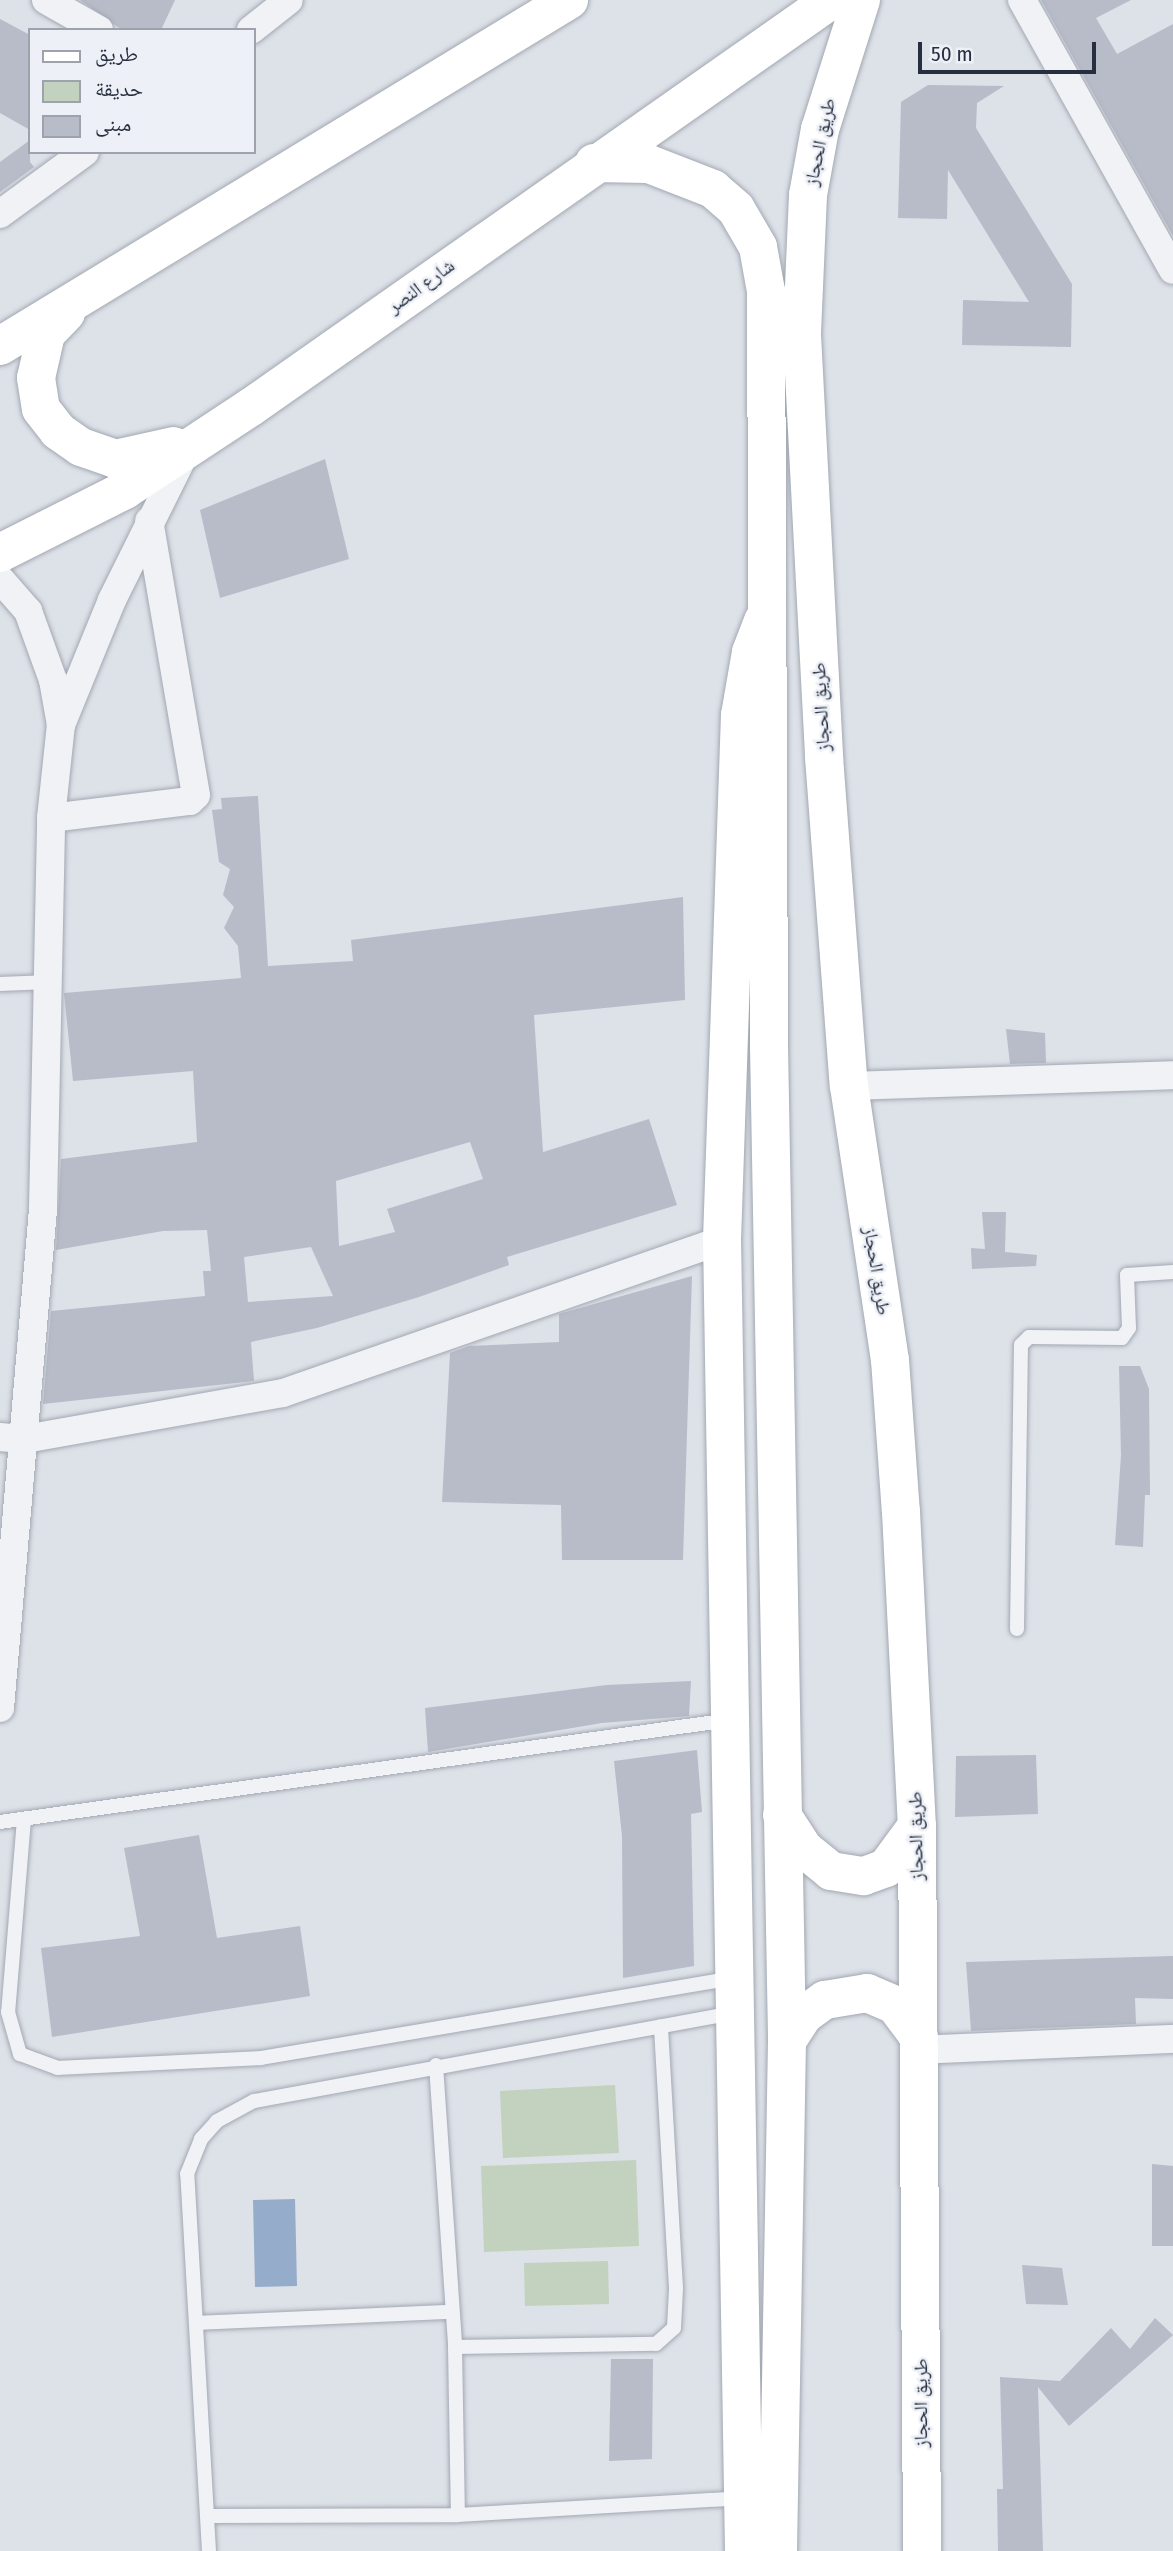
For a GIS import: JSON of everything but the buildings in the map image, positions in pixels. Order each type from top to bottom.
[{"type":"main road","points":[[0,346],[569,0]]},
{"type":"main road","name":"شارع النصر","points":[[0,553],[125,489],[198,441],[831,0]]},
{"type":"main road","name":"طريق الحجاز","points":[[861,0],[820,129],[808,195],[802,335],[824,757],[849,1086],[890,1360],[917,1826],[922,2551]]},
{"type":"main road","points":[[594,163],[649,164],[713,189],[736,209],[758,247],[768,337],[769,1045],[787,2041],[760,2497],[744,2551]]},
{"type":"main road","points":[[82,296],[46,334],[38,355],[36,378],[41,409],[58,431],[81,447],[116,459],[198,441]]},
{"type":"main road","points":[[769,605],[751,652],[740,715],[722,1240],[735,1995],[760,2497],[778,2551]]},
{"type":"main road","points":[[782,1815],[804,1849],[831,1871],[864,1876],[886,1868],[917,1826]]},
{"type":"main road","points":[[787,2041],[804,2015],[825,2000],[867,1993],[895,2006],[919,2044]]},
{"type":"street","points":[[46,0],[95,28]]},
{"type":"street","points":[[254,28],[289,0]]},
{"type":"street","points":[[1022,0],[1173,270]]},
{"type":"street","points":[[0,214],[82,154]]},
{"type":"street","points":[[61,724],[149,521],[198,441]]},
{"type":"street","points":[[51,818],[190,801],[196,795],[149,521]]},
{"type":"street","points":[[0,579],[28,611],[53,681],[61,724],[51,818],[50,982],[43,1209],[12,1438],[0,1707]]},
{"type":"street","points":[[849,1086],[1173,1075]]},
{"type":"street","points":[[12,1438],[284,1393],[722,1240]]},
{"type":"street","points":[[919,2044],[1173,2039]]},
{"type":"lane","points":[[0,984],[50,982]]},
{"type":"lane","points":[[1017,1629],[1021,1345],[1029,1338],[1122,1338],[1129,1328],[1127,1275],[1173,1272]]},
{"type":"lane","points":[[0,1822],[730,1720]]},
{"type":"lane","points":[[24,1819],[8,2012],[20,2054],[58,2068],[261,2058],[735,1995]]},
{"type":"lane","points":[[209,2551],[187,2174],[201,2139],[217,2121],[254,2101],[436,2065],[661,2026],[735,1995]]},
{"type":"lane","points":[[455,2347],[656,2344],[674,2328],[677,2288],[661,2026]]},
{"type":"lane","points":[[436,2065],[450,2312],[455,2347],[458,2515]]},
{"type":"lane","points":[[196,2323],[450,2312]]},
{"type":"lane","points":[[209,2516],[458,2515],[760,2497]]},
{"type":"green space","points":[[615,2085],[619,2153],[503,2158],[500,2091]]},
{"type":"green space","points":[[636,2160],[639,2246],[484,2252],[481,2166]]},
{"type":"green space","points":[[608,2261],[609,2304],[525,2306],[524,2263]]},
{"type":"water","points":[[295,2199],[297,2286],[255,2287],[253,2200]]}]
